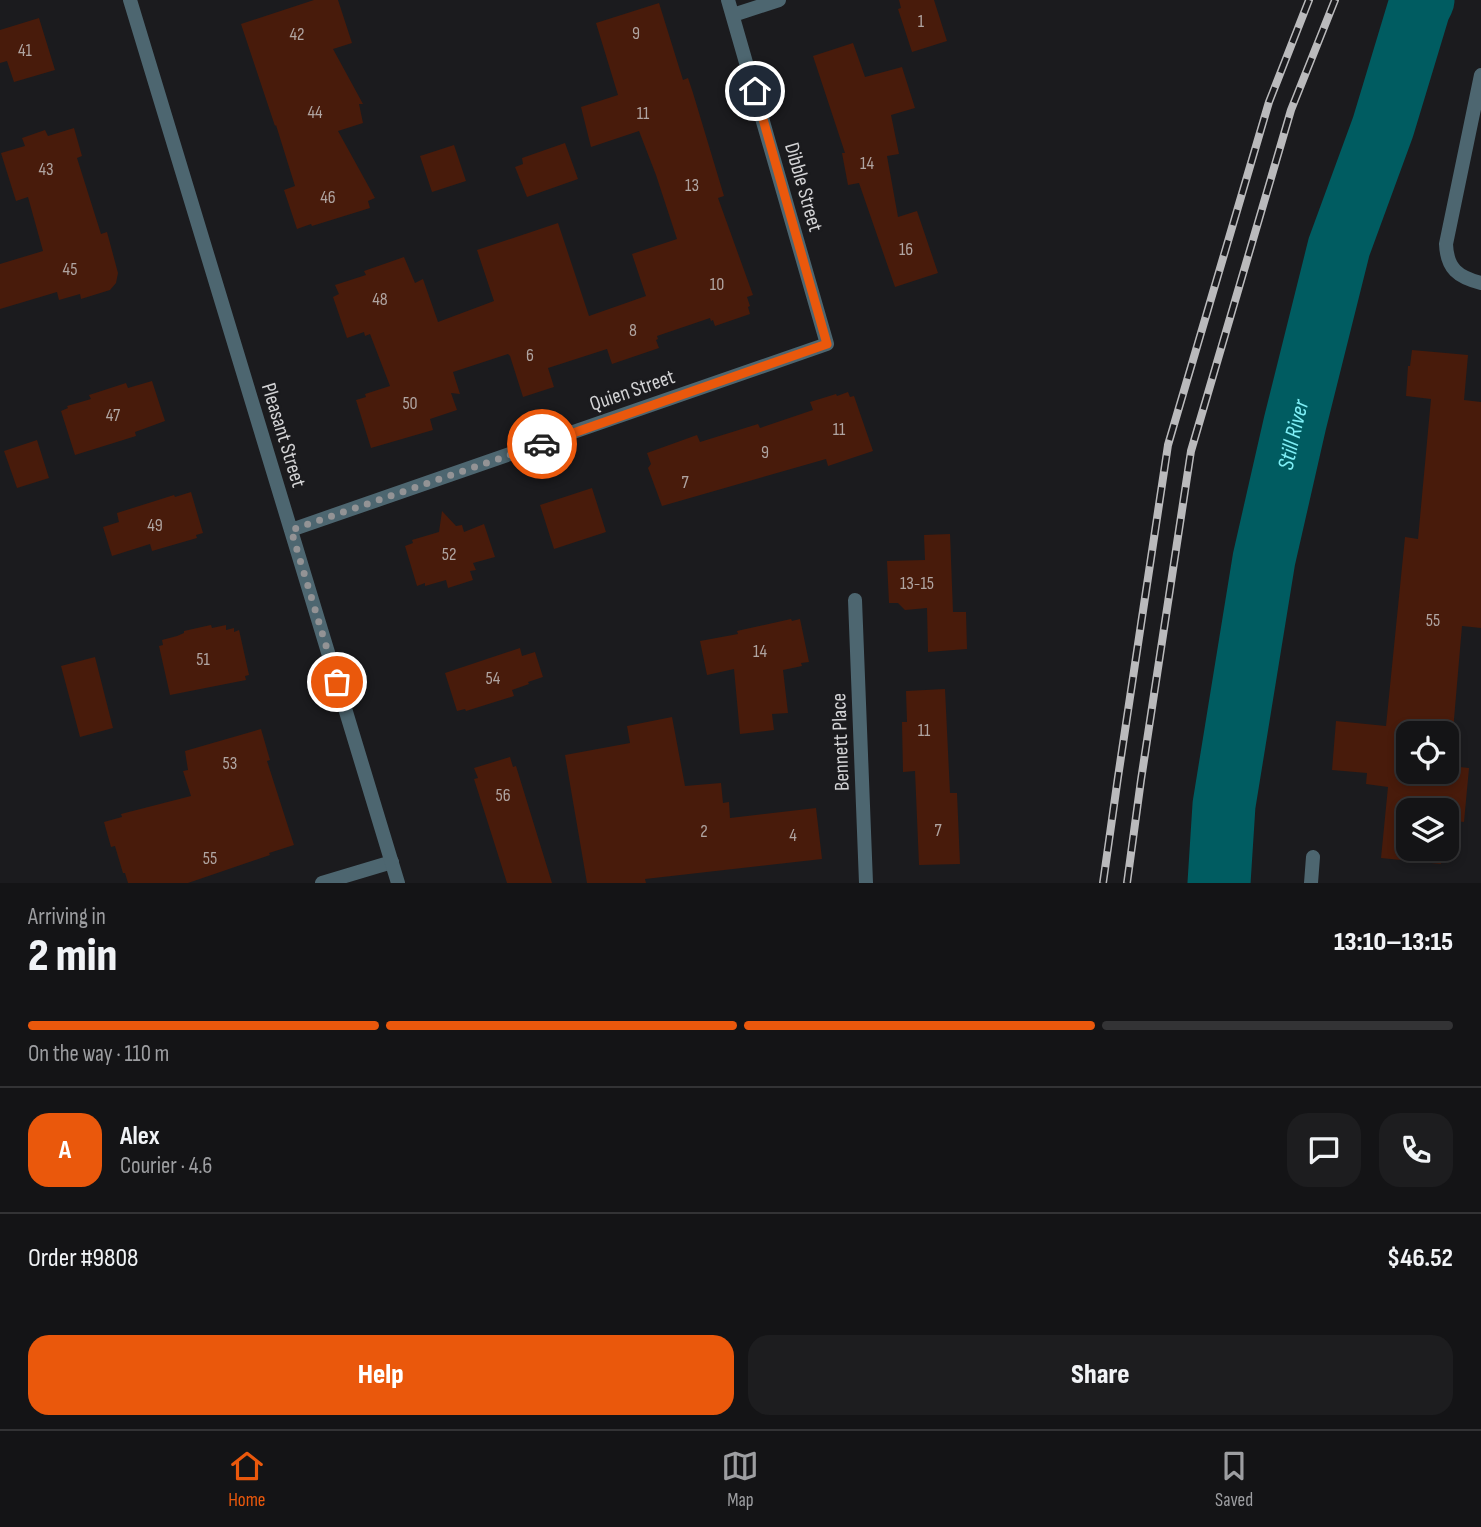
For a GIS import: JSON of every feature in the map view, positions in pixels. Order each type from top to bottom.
[{"type":"street","name":"Pleasant Street","points":[[130,0],[398,883]]},
{"type":"street","name":"Dibble Street","points":[[728,0],[827,344]]},
{"type":"street","points":[[733,15],[779,0]]},
{"type":"street","points":[[1481,75],[1446,244],[1446,259],[1455,271],[1481,284]]},
{"type":"street","name":"Quien Street","points":[[291,530],[827,344]]},
{"type":"street","name":"Bennett Place","points":[[855,600],[866,883]]},
{"type":"street","points":[[1311,883],[1313,857]]},
{"type":"street","points":[[322,883],[392,862]]},
{"type":"building","points":[[314,0],[338,0],[352,43],[333,49],[363,104],[359,104],[363,123],[338,131],[375,198],[368,201],[370,208],[297,229],[284,190],[295,186],[241,24]]},
{"type":"building","points":[[899,0],[934,0],[947,41],[912,52],[898,9],[901,8]]},
{"type":"building","points":[[659,3],[683,80],[688,78],[693,93],[724,196],[718,198],[753,295],[747,297],[750,314],[715,326],[710,318],[657,336],[659,348],[612,364],[607,349],[548,368],[554,387],[523,397],[508,354],[453,372],[460,394],[451,393],[457,410],[430,419],[433,430],[371,448],[356,400],[366,397],[365,394],[390,386],[370,334],[365,336],[364,332],[347,338],[333,297],[339,294],[335,285],[366,275],[364,271],[404,257],[415,283],[423,279],[438,322],[494,301],[477,250],[558,223],[589,316],[646,296],[632,254],[677,239],[656,175],[639,131],[591,147],[581,107],[618,95],[596,23]]},
{"type":"building","points":[[39,18],[55,70],[14,82],[7,61],[0,63],[0,30]]},
{"type":"building","points":[[853,43],[865,77],[902,67],[915,108],[891,115],[899,154],[887,156],[898,217],[917,211],[938,273],[895,287],[859,183],[848,185],[842,153],[845,153],[813,56]]},
{"type":"building","points":[[74,128],[82,156],[77,158],[101,234],[107,232],[118,273],[116,283],[110,290],[81,299],[80,294],[59,300],[57,292],[0,309],[0,264],[43,251],[28,197],[16,201],[1,153],[25,146],[22,138],[45,130],[48,136]]},
{"type":"building","points":[[565,143],[578,179],[527,197],[515,167],[523,164],[522,158]]},
{"type":"building","points":[[454,145],[466,181],[432,192],[420,156]]},
{"type":"building","points":[[1412,350],[1468,355],[1464,400],[1481,402],[1481,628],[1462,626],[1454,721],[1396,721],[1396,784],[1459,784],[1459,767],[1469,768],[1464,822],[1459,821],[1459,798],[1396,798],[1396,860],[1381,858],[1388,787],[1366,784],[1367,773],[1332,770],[1336,721],[1386,726],[1405,537],[1418,539],[1431,399],[1406,396]]},
{"type":"building","points":[[152,381],[165,421],[135,432],[136,436],[75,455],[61,411],[68,408],[67,406],[91,399],[89,395],[126,383],[128,388]]},
{"type":"building","points":[[848,392],[850,397],[854,396],[873,451],[828,466],[826,459],[662,506],[648,468],[651,464],[647,453],[697,435],[700,442],[758,424],[760,428],[813,410],[810,402]]},
{"type":"building","points":[[37,440],[49,478],[17,488],[4,451]]},
{"type":"building","points":[[592,488],[606,532],[554,549],[540,505]]},
{"type":"building","points":[[191,492],[203,533],[196,535],[197,538],[152,551],[150,544],[112,556],[103,527],[119,522],[117,513]]},
{"type":"building","points":[[442,511],[456,526],[462,525],[464,532],[484,524],[495,557],[473,563],[476,570],[470,571],[473,580],[448,588],[446,580],[417,586],[405,546],[413,543],[412,540],[439,532]]},
{"type":"building","points":[[950,534],[953,612],[966,612],[967,649],[928,652],[927,608],[905,610],[898,603],[889,603],[887,561],[925,560],[924,535]]},
{"type":"building","points":[[800,619],[809,662],[783,670],[788,713],[772,714],[774,730],[740,734],[734,669],[707,675],[700,641],[738,634],[737,631]]},
{"type":"building","points":[[211,625],[212,628],[226,625],[226,630],[234,628],[234,632],[239,630],[249,675],[245,676],[246,680],[170,695],[159,646],[163,645],[162,640],[184,631]]},
{"type":"building","points":[[520,648],[522,656],[535,652],[543,677],[512,690],[514,696],[466,711],[457,711],[445,673]]},
{"type":"building","points":[[95,657],[113,728],[80,737],[61,666]]},
{"type":"building","points":[[945,689],[950,793],[957,793],[960,864],[919,865],[915,771],[903,772],[902,722],[907,722],[906,691]]},
{"type":"building","points":[[672,717],[685,786],[721,783],[723,803],[729,802],[730,818],[816,808],[822,859],[645,879],[646,883],[587,883],[565,755],[630,743],[627,726]]},
{"type":"building","points":[[261,729],[270,760],[267,761],[294,845],[188,883],[128,883],[115,846],[111,847],[104,822],[122,817],[121,814],[191,796],[183,771],[188,770],[185,751]]},
{"type":"building","points":[[510,757],[513,767],[516,766],[552,883],[507,883],[474,779],[478,778],[474,768]]},
{"type":"building","points":[[1411,861],[1441,861],[1441,864]]},
{"type":"waterway","name":"Still River","points":[[1219,883],[1224,805],[1264,559],[1295,423],[1339,247],[1383,127],[1423,0]]},
{"type":"railway","points":[[1103,883],[1168,445],[1269,102],[1309,0]]},
{"type":"railway","points":[[1127,883],[1191,451],[1291,110],[1335,0]]},
{"type":"way so far","points":[[337,682],[291,530],[542,444]]},
{"type":"route","points":[[542,444],[827,344],[755,91]]}]
